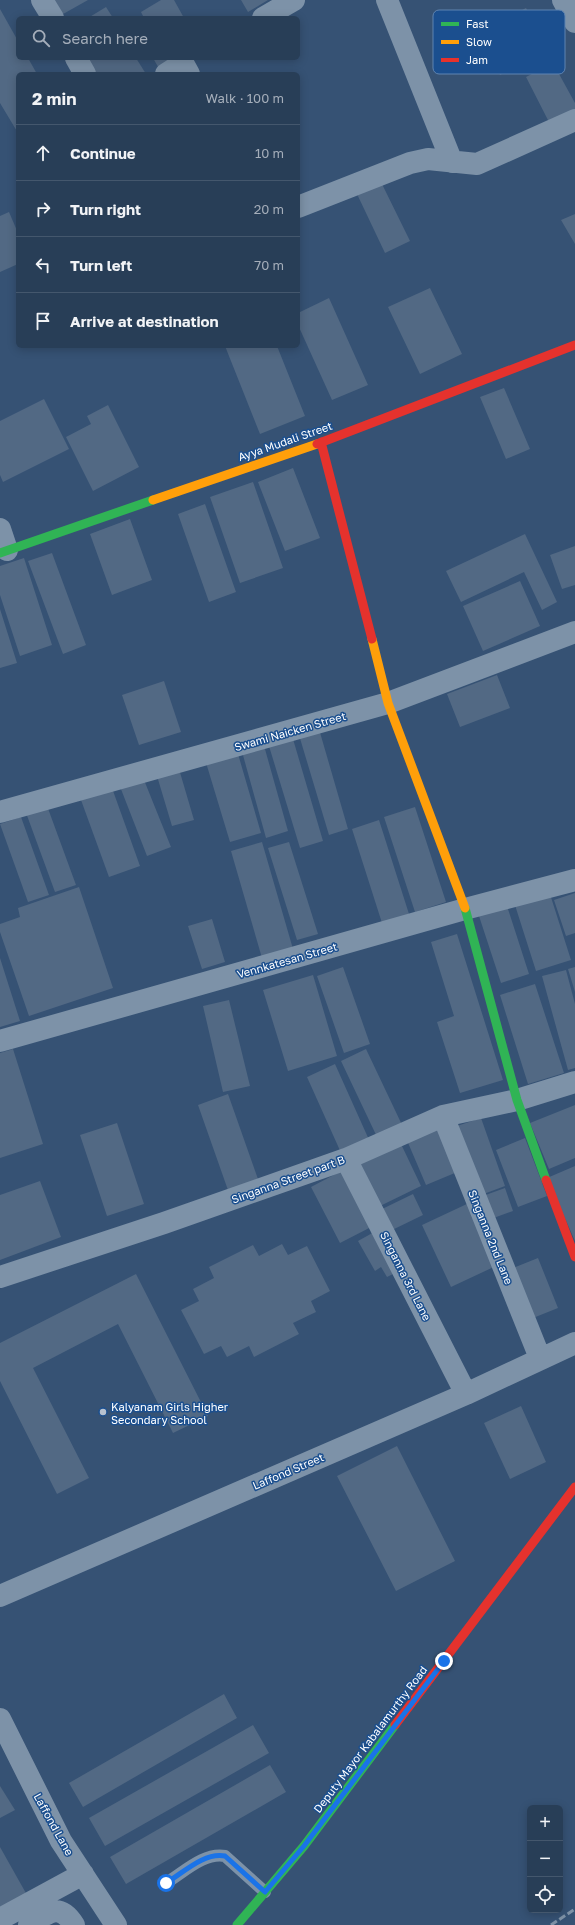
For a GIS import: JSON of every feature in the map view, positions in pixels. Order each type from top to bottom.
[{"type":"street","points":[[42,0],[52,16]]},
{"type":"street","points":[[266,16],[294,0]]},
{"type":"street","points":[[387,0],[452,162]]},
{"type":"street","points":[[564,0],[575,22]]},
{"type":"street","points":[[77,60],[84,72]]},
{"type":"street","points":[[300,207],[410,163],[428,159],[477,164],[575,120]]},
{"type":"street","name":"Ayya Mudali Street","points":[[4,552],[321,442],[575,344]]},
{"type":"street","points":[[321,442],[388,704],[465,910],[517,1100],[575,1257]]},
{"type":"street","points":[[0,529],[4,552]]},
{"type":"street","name":"Swami Naicken Street","points":[[0,812],[388,704],[575,632]]},
{"type":"street","name":"Vennkatesan Street","points":[[0,1041],[575,880]]},
{"type":"street","name":"Singanna Street part B","points":[[0,1276],[164,1223],[346,1159],[443,1116],[517,1100],[575,1082]]},
{"type":"street","name":"Singanna 2nd Lane","points":[[443,1116],[540,1358]]},
{"type":"street","name":"Singanna 3rd Lane","points":[[346,1159],[466,1394]]},
{"type":"street","name":"Laffond Street","points":[[0,1596],[466,1394],[540,1358],[575,1343]]},
{"type":"street","name":"Deputy Mayor Kabalamurthy Road","points":[[237,1925],[313,1834],[575,1487]]},
{"type":"street","name":"Laffond Lane","points":[[0,1719],[61,1841],[116,1925]]},
{"type":"street","points":[[0,1919],[82,1874]]},
{"type":"street","points":[[29,1925],[51,1911],[60,1910],[69,1917],[74,1925]]},
{"type":"lane","points":[[166,1883],[198,1863],[217,1855],[225,1856],[265,1892]]},
{"type":"building","points":[[43,0],[88,0],[60,16],[55,16]]},
{"type":"building","points":[[161,0],[174,0],[183,16],[143,16],[141,12]]},
{"type":"building","points":[[241,0],[268,0],[248,12]]},
{"type":"building","points":[[106,7],[112,16],[91,16]]},
{"type":"building","points":[[0,9],[16,37],[16,60],[29,60],[36,72],[16,72],[16,130],[0,103]]},
{"type":"building","points":[[82,60],[137,60],[145,72],[90,72]]},
{"type":"building","points":[[154,60],[181,60],[161,72]]},
{"type":"building","points":[[532,74],[559,74],[575,103],[575,111],[550,124],[526,77]]},
{"type":"building","points":[[381,182],[410,241],[385,253],[357,194]]},
{"type":"building","points":[[9,212],[16,228],[16,265],[0,272],[0,216]]},
{"type":"building","points":[[575,214],[575,244],[561,220]]},
{"type":"building","points":[[430,288],[462,354],[420,374],[388,307]]},
{"type":"building","points":[[329,298],[368,385],[332,400],[300,329],[300,312]]},
{"type":"building","points":[[226,348],[278,348],[305,416],[260,434]]},
{"type":"building","points":[[504,388],[530,449],[506,459],[480,397]]},
{"type":"building","points":[[44,399],[69,449],[3,482],[0,475],[0,421]]},
{"type":"building","points":[[108,405],[139,467],[93,491],[66,437],[91,424],[87,416]]},
{"type":"building","points":[[293,468],[320,538],[285,551],[258,482]]},
{"type":"building","points":[[253,482],[283,568],[240,583],[210,497]]},
{"type":"building","points":[[205,504],[236,592],[209,602],[178,514]]},
{"type":"building","points":[[130,519],[152,580],[112,595],[90,534]]},
{"type":"building","points":[[525,534],[557,602],[542,610],[524,572],[461,602],[446,571]]},
{"type":"building","points":[[575,546],[575,585],[562,589],[550,555]]},
{"type":"building","points":[[52,553],[86,645],[63,654],[28,561]]},
{"type":"building","points":[[24,558],[52,645],[20,656],[0,595],[0,566]]},
{"type":"building","points":[[520,581],[540,626],[483,651],[463,606]]},
{"type":"building","points":[[0,609],[17,663],[0,668]]},
{"type":"building","points":[[497,675],[510,708],[460,727],[447,694]]},
{"type":"building","points":[[164,681],[181,732],[139,745],[122,695]]},
{"type":"building","points":[[319,729],[348,829],[329,835],[299,735]]},
{"type":"building","points":[[293,739],[323,841],[300,848],[269,746]]},
{"type":"building","points":[[263,742],[288,831],[266,838],[241,748]]},
{"type":"building","points":[[236,747],[261,833],[230,842],[204,756]]},
{"type":"building","points":[[179,769],[194,820],[172,826],[157,776]]},
{"type":"building","points":[[142,775],[171,847],[147,856],[119,784]]},
{"type":"building","points":[[112,788],[140,866],[109,877],[81,800]]},
{"type":"building","points":[[46,803],[76,885],[55,892],[25,810]]},
{"type":"building","points":[[415,807],[446,902],[415,912],[384,817]]},
{"type":"building","points":[[21,817],[49,895],[28,902],[0,824]]},
{"type":"building","points":[[379,820],[409,914],[382,923],[352,829]]},
{"type":"building","points":[[262,842],[293,949],[262,958],[231,851]]},
{"type":"building","points":[[289,842],[318,934],[297,940],[268,848]]},
{"type":"building","points":[[79,887],[113,988],[29,1016],[0,932],[0,924],[20,917],[18,908]]},
{"type":"building","points":[[549,891],[571,960],[536,971],[514,902]]},
{"type":"building","points":[[575,893],[575,933],[566,936],[554,900]]},
{"type":"building","points":[[507,906],[529,974],[501,983],[479,916]]},
{"type":"building","points":[[212,919],[225,962],[202,969],[188,926]]},
{"type":"building","points":[[457,934],[503,1080],[460,1093],[437,1022],[454,1016],[431,942]]},
{"type":"building","points":[[0,958],[20,1021],[0,1027]]},
{"type":"building","points":[[343,967],[370,1044],[344,1053],[317,976]]},
{"type":"building","points":[[575,967],[575,992],[568,969]]},
{"type":"building","points":[[566,970],[575,1004],[575,1068],[568,1070],[542,976]]},
{"type":"building","points":[[313,975],[337,1056],[288,1071],[263,990]]},
{"type":"building","points":[[535,984],[564,1073],[528,1084],[500,995]]},
{"type":"building","points":[[229,1000],[250,1086],[223,1092],[203,1006]]},
{"type":"building","points":[[13,1049],[43,1144],[0,1158],[0,1053]]},
{"type":"building","points":[[366,1049],[403,1127],[378,1139],[341,1061]]},
{"type":"building","points":[[335,1064],[370,1142],[342,1155],[307,1077]]},
{"type":"building","points":[[228,1094],[259,1182],[229,1193],[198,1105]]},
{"type":"building","points":[[575,1105],[575,1158],[549,1169],[530,1123]]},
{"type":"building","points":[[481,1118],[505,1186],[481,1195],[457,1126]]},
{"type":"building","points":[[117,1123],[144,1204],[107,1216],[80,1135]]},
{"type":"building","points":[[441,1123],[462,1170],[426,1185],[406,1138]]},
{"type":"building","points":[[525,1138],[547,1196],[518,1207],[496,1150]]},
{"type":"building","points":[[401,1144],[421,1186],[380,1206],[360,1164]]},
{"type":"building","points":[[575,1166],[575,1241],[547,1178]]},
{"type":"building","points":[[347,1168],[375,1225],[340,1243],[311,1187]]},
{"type":"building","points":[[40,1181],[61,1237],[0,1260],[0,1195]]},
{"type":"building","points":[[505,1188],[513,1211],[488,1220],[480,1197]]},
{"type":"building","points":[[413,1194],[423,1215],[388,1232],[378,1211]]},
{"type":"building","points":[[469,1203],[498,1265],[451,1287],[422,1225]]},
{"type":"building","points":[[376,1231],[399,1271],[387,1277],[381,1267],[375,1271],[358,1241]]},
{"type":"building","points":[[282,1244],[288,1255],[307,1246],[330,1291],[311,1301],[316,1312],[293,1323],[299,1334],[254,1357],[249,1346],[227,1357],[221,1346],[204,1354],[181,1310],[199,1301],[193,1289],[214,1278],[209,1267],[253,1245],[259,1256]]},
{"type":"building","points":[[538,1258],[558,1308],[533,1318],[513,1268]]},
{"type":"building","points":[[136,1274],[208,1416],[173,1433],[118,1324],[33,1368],[89,1478],[57,1494],[0,1381],[0,1343]]},
{"type":"building","points":[[521,1406],[546,1462],[510,1479],[484,1423]]},
{"type":"building","points":[[397,1446],[455,1561],[396,1591],[337,1476]]},
{"type":"building","points":[[224,1694],[237,1718],[83,1807],[69,1783]]},
{"type":"building","points":[[253,1725],[269,1753],[105,1846],[89,1818]]},
{"type":"building","points":[[270,1765],[286,1792],[126,1884],[110,1857]]},
{"type":"building","points":[[0,1786],[15,1810],[0,1818]]},
{"type":"building","points":[[0,1847],[27,1895],[0,1911]]},
{"type":"railway","points":[[551,1925],[575,1909]]},
{"type":"traffic: fast","points":[[0,553],[153,500]]},
{"type":"traffic: fast","points":[[465,908],[517,1100],[546,1180]]},
{"type":"traffic: fast","points":[[237,1925],[304,1846],[395,1725]]},
{"type":"traffic: slow","points":[[153,500],[317,444]]},
{"type":"traffic: slow","points":[[372,639],[388,703],[465,908]]},
{"type":"traffic: jam","points":[[317,444],[575,345]]},
{"type":"traffic: jam","points":[[321,442],[372,639]]},
{"type":"traffic: jam","points":[[546,1180],[575,1257]]},
{"type":"traffic: jam","points":[[395,1725],[575,1487]]},
{"type":"place","name":"Kalyanam Girls Higher Secondary School","points":[[103,1412]]},
{"type":"route","points":[[166,1883],[210,1856],[217,1855],[225,1856],[265,1892],[304,1846],[444,1661]]}]
